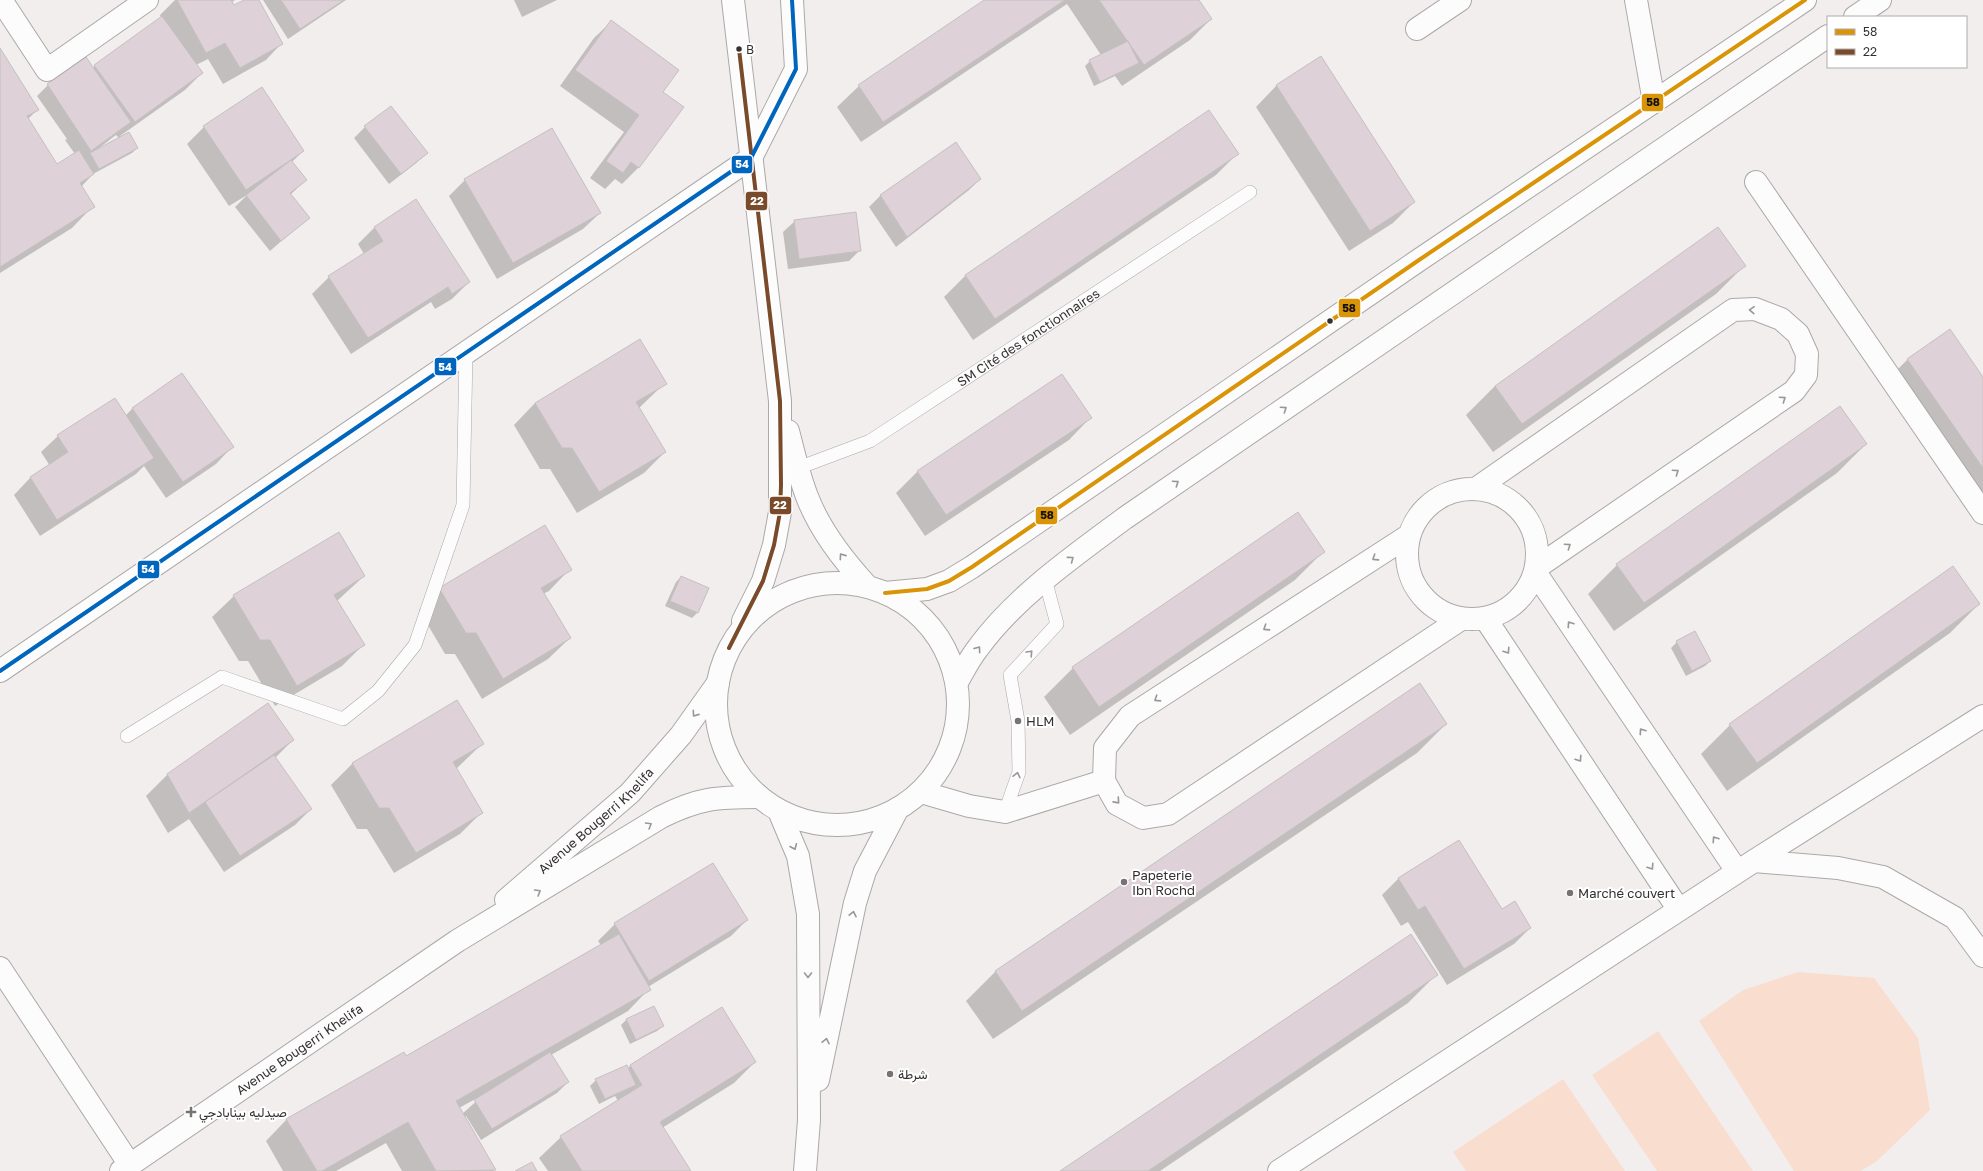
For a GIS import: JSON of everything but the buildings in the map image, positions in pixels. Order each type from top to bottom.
[{"type":"main road","points":[[0,0],[47,70],[147,0]]},
{"type":"main road","points":[[733,0],[780,401],[780,512],[774,545],[763,581],[729,648],[718,683],[716,714],[722,745],[737,774],[758,797],[778,811],[801,820],[825,825],[844,825],[874,820],[896,810],[922,792],[940,768],[953,741],[958,711],[957,682],[946,649],[926,621],[907,605],[876,590],[848,565],[828,535],[808,500],[780,401]]},
{"type":"main road","points":[[0,671],[752,158],[796,69],[792,0]]},
{"type":"main road","points":[[1417,29],[1460,0]]},
{"type":"main road","points":[[729,648],[748,621],[773,601],[803,588],[835,583],[876,590],[927,589],[949,581],[972,567],[1419,260],[1805,0]]},
{"type":"main road","points":[[1856,16],[1880,0]]},
{"type":"main road","points":[[1643,4],[1654,102]]},
{"type":"main road","points":[[957,682],[978,648],[1005,618],[1045,579],[1125,518],[1827,37]]},
{"type":"main road","points":[[1756,182],[1983,513]]},
{"type":"main road","points":[[1477,488],[1733,310],[1755,309],[1781,319],[1798,334],[1807,354],[1806,375],[1794,391],[1536,570]]},
{"type":"main road","points":[[1477,488],[1498,494],[1517,506],[1530,524],[1537,546],[1536,570],[1528,589],[1516,602],[1502,612],[1485,618],[1460,619],[1440,612],[1422,598],[1411,580],[1406,558],[1408,536],[1413,523],[1432,502],[1446,494],[1461,489],[1477,488]]},
{"type":"main road","points":[[1408,536],[1130,716],[1105,748],[1104,781],[1117,804],[1144,818],[1168,814],[1460,619]]},
{"type":"main road","points":[[1536,570],[1745,866]]},
{"type":"main road","points":[[1485,618],[1679,910]]},
{"type":"main road","name":"Avenue Bougerri Khelifa","points":[[457,941],[630,793],[681,735],[718,683]]},
{"type":"main road","points":[[1279,1171],[1745,866],[1983,716]]},
{"type":"main road","points":[[922,792],[969,806],[1005,812],[1104,781]]},
{"type":"main road","name":"Avenue Bougerri Khelifa","points":[[126,1168],[457,941],[662,817],[685,805],[726,797],[758,797]]},
{"type":"main road","points":[[809,1120],[856,903],[865,871],[896,810]]},
{"type":"main road","points":[[778,811],[798,856],[808,914],[809,1120],[805,1171]]},
{"type":"main road","points":[[1745,866],[1838,868],[1883,877],[1955,918],[1983,956]]},
{"type":"main road","points":[[0,968],[126,1168]]},
{"type":"lane","name":"SM Cité des fonctionnaires","points":[[798,468],[870,441],[1250,192]]},
{"type":"lane","points":[[127,736],[222,677],[343,719],[378,691],[415,645],[463,506],[466,353]]},
{"type":"lane","points":[[1005,812],[1019,772],[1018,721],[1010,675],[1057,624],[1045,579]]},
{"type":"shaded area","points":[[1798,972],[1874,978],[1918,1038],[1930,1110],[1877,1161],[1861,1171],[1794,1171],[1699,1021],[1743,990]]},
{"type":"shaded area","points":[[1658,1031],[1753,1171],[1657,1171],[1592,1075]]},
{"type":"shaded area","points":[[1563,1079],[1625,1171],[1466,1171],[1453,1152]]},
{"type":"transit line","name":"54","points":[[0,671],[751,158],[796,69],[792,0]]},
{"type":"transit line","name":"58","points":[[885,593],[927,589],[949,581],[972,567],[1419,260],[1805,0]]},
{"type":"transit line","name":"22","points":[[729,648],[763,581],[774,545],[780,512],[781,485],[780,401],[739,49]]},
{"type":"place","name":"B","points":[[739,49]]},
{"type":"place","name":"HLM","points":[[1018,721]]},
{"type":"place","name":"Papeterie Ibn Rochd","points":[[1124,882]]},
{"type":"place","name":"Marché couvert","points":[[1570,893]]},
{"type":"place","name":"شرطة","points":[[890,1074]]},
{"type":"place","name":"صيدليه بينابادجي","points":[[191,1112]]}]
